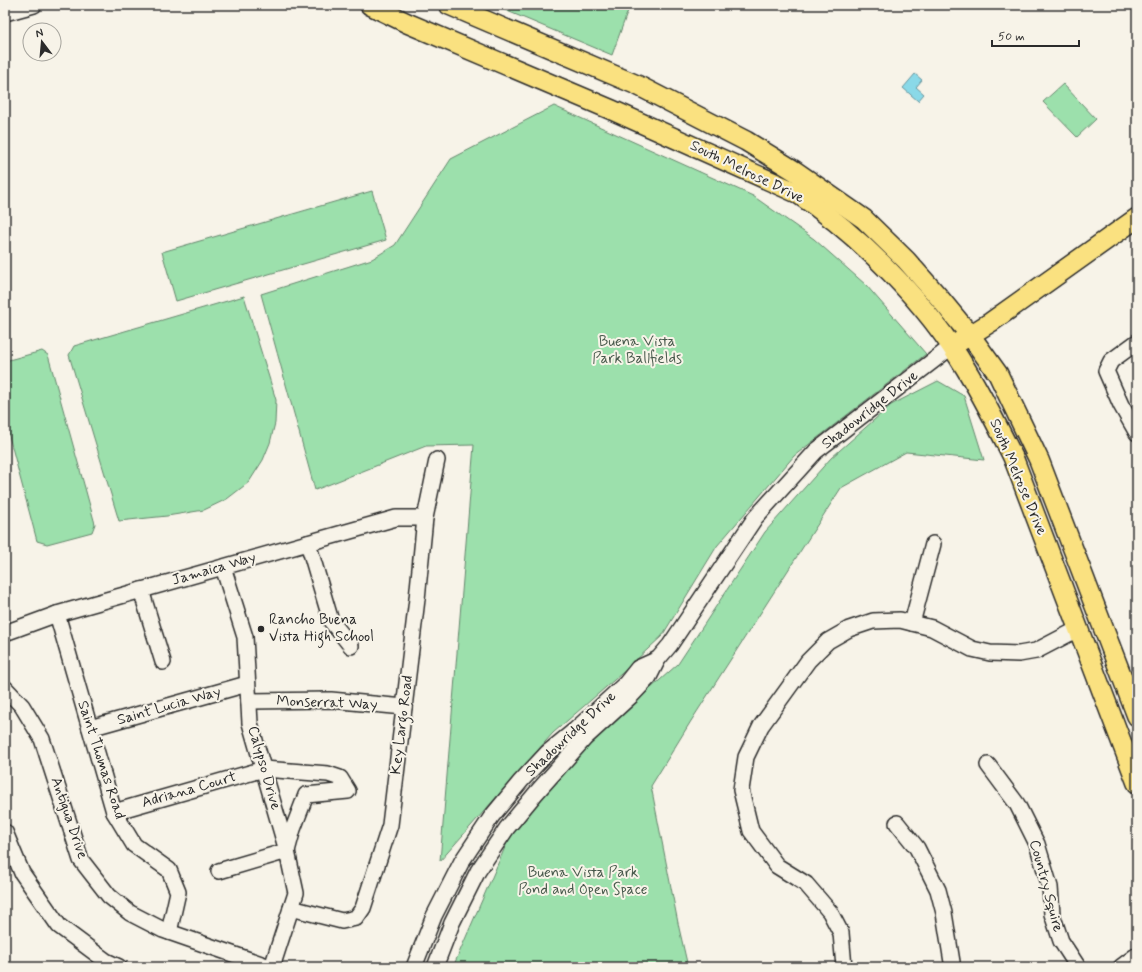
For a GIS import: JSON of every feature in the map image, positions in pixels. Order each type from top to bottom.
[{"type":"main road","name":"South Melrose Drive","points":[[370,5],[407,23],[612,110],[797,193],[824,212],[879,261],[919,304],[965,367],[988,406],[1013,457],[1137,783]]},
{"type":"main road","name":"South Melrose Drive","points":[[449,5],[637,85],[746,142],[794,171],[864,219],[906,260],[970,335],[998,374],[1039,460],[1137,716]]},
{"type":"main road","name":"Shadowridge Drive","points":[[951,347],[991,322],[1137,218]]},
{"type":"street","points":[[5,13],[34,5]]},
{"type":"street","points":[[1137,342],[1111,361],[1106,371],[1121,405],[1137,433]]},
{"type":"street","name":"Shadowridge Drive","points":[[435,967],[452,924],[478,871],[507,828],[585,738],[632,695],[649,677],[658,659],[670,645],[755,518],[816,451],[951,347]]},
{"type":"street","name":"Key Largo Road","points":[[291,908],[342,922],[356,918],[363,908],[390,825],[417,599],[425,518],[437,460]]},
{"type":"street","name":"Jamaica Way","points":[[5,634],[57,614],[396,518],[425,518]]},
{"type":"street","points":[[308,543],[331,622],[351,646]]},
{"type":"street","points":[[912,623],[933,544]]},
{"type":"street","name":"Calypso Drive","points":[[223,566],[245,636],[250,723],[287,851],[296,893],[271,967]]},
{"type":"street","points":[[141,590],[164,662]]},
{"type":"street","name":"Saint Thomas Road","points":[[57,614],[114,812],[134,844],[169,870],[178,892],[169,932]]},
{"type":"street","points":[[844,967],[841,933],[830,912],[806,884],[777,866],[751,832],[741,790],[746,757],[761,726],[808,661],[828,641],[849,629],[874,621],[900,620],[932,628],[972,649],[990,653],[1019,654],[1036,651],[1078,629]]},
{"type":"street","name":"Shadowridge Drive","points":[[414,967],[434,916],[462,861],[492,816],[547,753],[575,730],[626,683],[638,668],[658,659]]},
{"type":"street","name":"Saint Lucia Way","points":[[90,728],[247,684]]},
{"type":"street","name":"Antigua Drive","points":[[5,688],[22,706],[42,739],[81,860],[110,896],[130,913],[169,932],[271,967]]},
{"type":"street","name":"Monserrat Way","points":[[249,701],[330,700],[404,707]]},
{"type":"street","name":"Country Squire","points":[[988,765],[1017,804],[1037,844],[1050,886],[1052,914],[1061,941],[1078,967]]},
{"type":"street","points":[[219,871],[287,851],[306,795],[348,791],[340,778],[328,774],[264,768]]},
{"type":"street","name":"Adriana Court","points":[[114,812],[264,768]]},
{"type":"street","points":[[897,823],[917,848],[938,890],[944,913],[952,967]]},
{"type":"street","points":[[6,839],[22,874],[59,926],[106,961],[119,967]]},
{"type":"street","points":[[1121,967],[1137,955]]},
{"type":"green space","points":[[493,5],[630,5],[612,55]]},
{"type":"green space","points":[[1063,84],[1096,119],[1077,137],[1043,102]]},
{"type":"green space","name":"Buena Vista Park Ballfields","points":[[554,106],[753,196],[814,239],[866,285],[926,354],[794,456],[717,546],[662,636],[553,733],[440,861],[474,445],[426,446],[315,490],[261,294],[372,259],[395,245],[451,159]]},
{"type":"green space","points":[[372,191],[386,240],[176,301],[162,252]]},
{"type":"green space","points":[[244,296],[276,400],[275,423],[270,443],[263,460],[249,482],[227,499],[204,510],[167,516],[119,521],[69,355],[74,346]]},
{"type":"green space","points":[[42,351],[48,355],[95,524],[92,532],[47,544],[37,541],[5,421],[5,361]]},
{"type":"green space","name":"Buena Vista Park Pond and Open Space","points":[[938,381],[964,396],[984,460],[906,452],[841,488],[691,721],[651,786],[688,967],[453,967],[526,799],[678,664],[765,532],[831,458],[891,405]]},
{"type":"water","points":[[915,74],[922,80],[916,87],[924,94],[918,101],[903,88]]},
{"type":"place","name":"Rancho Buena Vista High School","points":[[261,629]]}]
